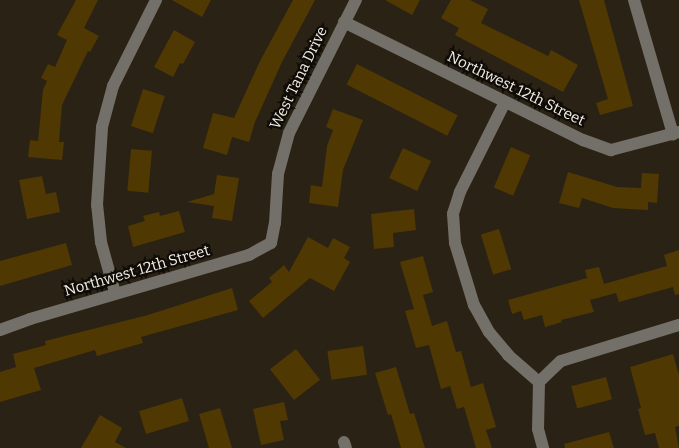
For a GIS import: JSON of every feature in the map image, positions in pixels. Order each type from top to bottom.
[{"type":"street","points":[[115,294],[100,242],[97,205],[102,126],[113,86],[156,0]]},
{"type":"street","name":"West Tana Drive","points":[[273,233],[278,174],[289,133],[356,0]]},
{"type":"street","points":[[634,0],[676,133]]},
{"type":"street","name":"Northwest 12th Street","points":[[344,22],[583,140],[611,150],[676,133]]},
{"type":"street","points":[[505,102],[460,192],[453,214],[455,243],[474,305],[489,332],[508,355],[539,382]]},
{"type":"street","name":"Northwest 12th Street","points":[[0,330],[115,294],[249,256],[271,243],[273,233]]},
{"type":"street","points":[[543,448],[538,429],[539,382],[561,361],[679,325]]},
{"type":"building","points":[[76,0],[98,0],[84,28],[99,36],[90,52],[88,51],[62,105],[59,142],[64,142],[62,160],[28,157],[30,140],[38,141],[43,90],[47,81],[41,78],[48,64],[55,67],[67,40],[57,35]]},
{"type":"building","points":[[172,0],[211,0],[202,17]]},
{"type":"building","points":[[293,0],[315,0],[282,62],[255,122],[249,142],[232,137],[227,155],[203,148],[213,113],[234,118],[260,61]]},
{"type":"building","points":[[385,0],[420,0],[412,15]]},
{"type":"building","points":[[451,0],[470,0],[488,9],[481,23],[548,56],[551,50],[578,65],[563,92],[455,35],[459,28],[441,18]]},
{"type":"building","points":[[579,0],[604,0],[633,106],[600,115],[596,103],[608,99]]},
{"type":"building","points":[[174,30],[195,42],[183,64],[180,63],[173,77],[154,67]]},
{"type":"building","points":[[357,64],[458,115],[447,136],[347,84]]},
{"type":"building","points":[[143,89],[165,96],[153,133],[131,126]]},
{"type":"building","points":[[333,109],[363,120],[343,170],[338,207],[309,203],[311,185],[322,187],[327,146],[333,130],[326,127]]},
{"type":"building","points":[[511,147],[530,155],[513,196],[494,188]]},
{"type":"building","points":[[403,148],[431,161],[417,191],[389,178]]},
{"type":"building","points":[[131,149],[152,151],[148,193],[127,191]]},
{"type":"building","points":[[568,172],[617,187],[641,188],[642,173],[659,174],[657,203],[648,202],[648,210],[613,208],[582,198],[579,208],[559,203]]},
{"type":"building","points":[[217,175],[239,178],[232,221],[212,218],[214,206],[187,202],[214,194]]},
{"type":"building","points":[[42,176],[46,194],[56,192],[60,212],[27,219],[19,180]]},
{"type":"building","points":[[414,209],[416,230],[393,233],[394,247],[374,249],[371,214]]},
{"type":"building","points":[[179,211],[185,232],[133,247],[128,226],[145,221],[143,216],[159,212],[160,216]]},
{"type":"building","points":[[499,229],[511,269],[493,275],[481,235]]},
{"type":"building","points":[[308,237],[328,248],[333,238],[350,247],[344,258],[350,262],[334,291],[310,278],[263,318],[249,301],[272,282],[269,278],[284,265],[289,272]]},
{"type":"building","points":[[66,243],[72,265],[0,286],[0,261]]},
{"type":"building","points":[[679,250],[679,294],[675,295],[673,287],[619,302],[616,293],[590,300],[594,312],[561,320],[562,322],[545,327],[542,315],[524,320],[521,311],[512,314],[508,300],[587,278],[585,270],[599,267],[604,284],[667,266],[664,255]]},
{"type":"building","points":[[423,256],[433,292],[423,295],[432,326],[447,321],[456,352],[461,351],[471,387],[483,383],[496,427],[486,430],[492,448],[476,448],[464,407],[457,409],[450,386],[441,389],[429,345],[416,348],[405,311],[414,309],[400,262]]},
{"type":"building","points":[[232,288],[238,310],[141,337],[143,343],[97,356],[95,350],[34,368],[41,390],[0,402],[0,372],[16,367],[13,354],[46,345],[45,341],[148,315]]},
{"type":"building","points":[[363,346],[367,375],[331,380],[327,351]]},
{"type":"building","points":[[296,349],[320,380],[294,400],[270,369]]},
{"type":"building","points":[[673,354],[679,375],[679,426],[675,427],[679,448],[659,448],[655,433],[645,435],[638,409],[641,408],[630,367]]},
{"type":"building","points":[[396,367],[410,414],[414,413],[425,448],[401,448],[391,414],[388,415],[375,373]]},
{"type":"building","points":[[606,377],[612,399],[577,409],[571,386]]},
{"type":"building","points":[[182,398],[189,421],[146,434],[139,411]]},
{"type":"building","points":[[284,402],[288,420],[280,421],[284,440],[261,445],[253,409]]},
{"type":"building","points":[[220,408],[232,448],[209,448],[199,414]]},
{"type":"building","points":[[100,415],[122,428],[115,442],[126,448],[81,448]]},
{"type":"building","points":[[609,432],[614,448],[565,448],[564,444]]}]
